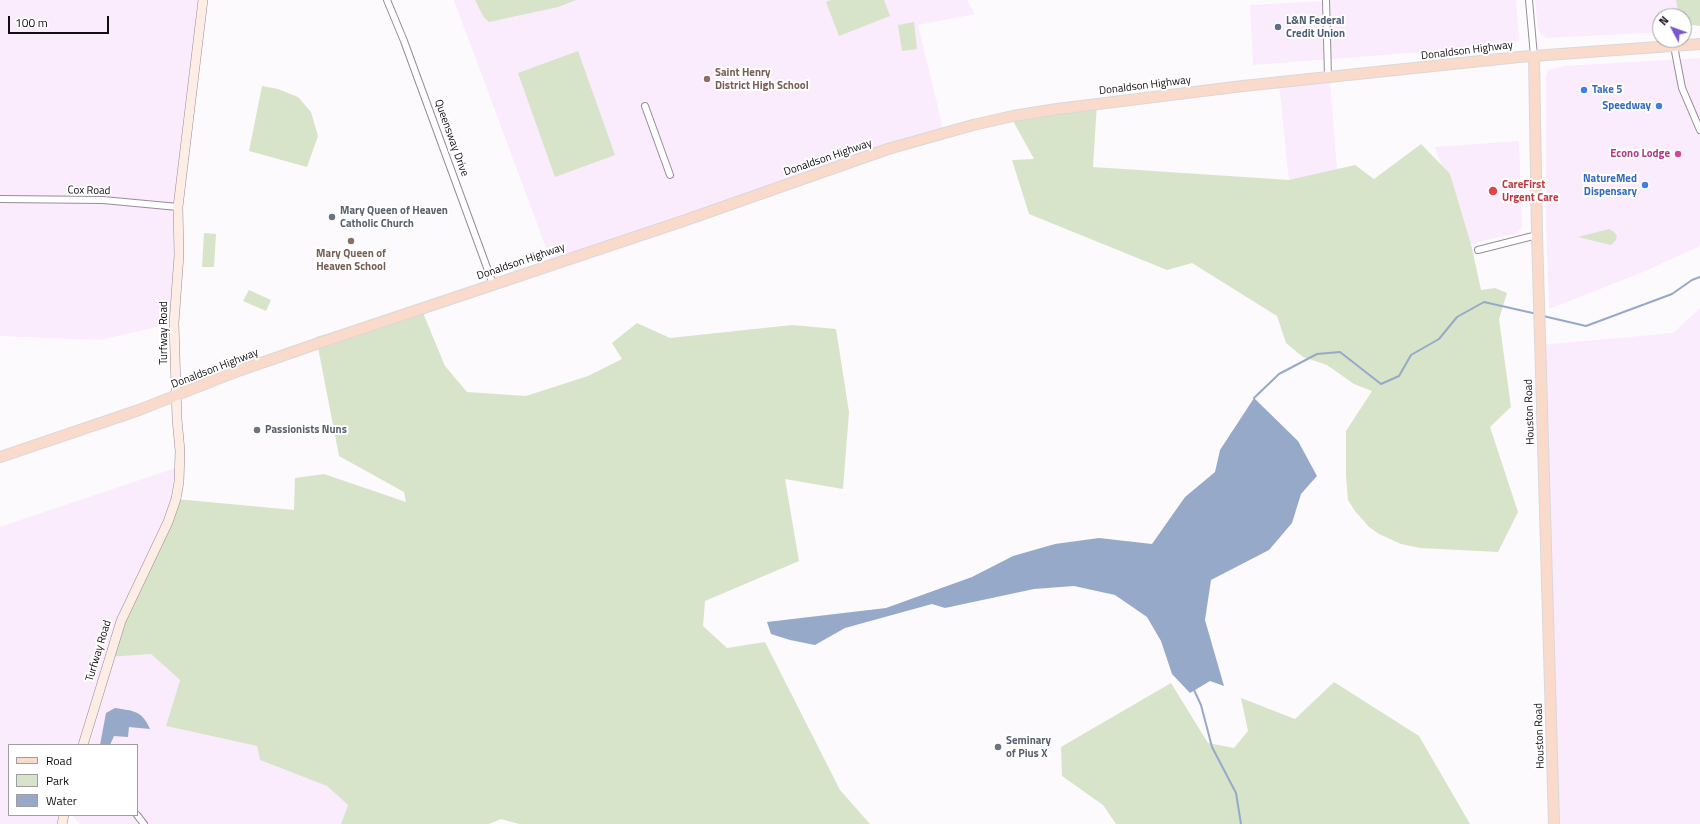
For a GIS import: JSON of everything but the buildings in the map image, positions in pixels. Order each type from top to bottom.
[{"type":"main road","name":"Turfway Road","points":[[83,744],[121,620],[158,544],[176,499],[181,466],[177,419],[174,323],[179,255],[178,207],[203,0]]},
{"type":"main road","name":"Donaldson Highway","points":[[0,457],[177,396],[238,371],[686,220],[888,149],[1013,116],[1056,109],[1328,77],[1534,56],[1652,48]]},
{"type":"main road","name":"Houston Road","points":[[1534,56],[1537,235],[1554,824]]},
{"type":"street","name":"Queensway Drive","points":[[387,0],[404,40],[494,284]]},
{"type":"street","points":[[1326,0],[1328,77]]},
{"type":"street","name":"Houston Road","points":[[1528,0],[1534,56]]},
{"type":"street","points":[[1674,48],[1682,88],[1700,130]]},
{"type":"street","points":[[646,106],[670,175]]},
{"type":"street","name":"Cox Road","points":[[0,199],[103,200],[178,207]]},
{"type":"street","points":[[1478,250],[1537,235]]},
{"type":"street","points":[[137,816],[144,824]]},
{"type":"shaded area","points":[[0,0],[203,0],[178,207],[174,323],[100,340],[0,336]]},
{"type":"shaded area","name":"Saint Henry District High School","points":[[454,0],[967,0],[975,14],[918,25],[944,133],[552,264]]},
{"type":"shaded area","points":[[1326,0],[1516,0],[1519,39],[1513,45],[1253,65],[1250,5]]},
{"type":"shaded area","points":[[1535,0],[1683,0],[1682,8],[1652,8],[1652,32],[1547,38],[1541,35],[1538,29]]},
{"type":"shaded area","points":[[1700,58],[1700,246],[1643,272],[1549,309],[1546,218],[1546,77],[1548,70],[1565,66]]},
{"type":"shaded area","points":[[1330,81],[1338,183],[1289,180],[1279,84]]},
{"type":"shaded area","points":[[1519,141],[1522,227],[1517,233],[1470,244],[1435,147]]},
{"type":"shaded area","points":[[1700,308],[1700,824],[1554,824],[1540,345],[1673,333]]},
{"type":"shaded area","points":[[181,466],[179,482],[110,657],[151,654],[180,680],[166,726],[257,746],[260,760],[327,786],[348,805],[341,824],[80,824],[73,816],[138,816],[138,744],[8,744],[8,816],[64,816],[62,824],[0,824],[0,527]]},
{"type":"green space","points":[[475,0],[576,0],[558,7],[489,22],[483,16]]},
{"type":"green space","points":[[831,0],[884,0],[890,16],[839,36],[826,2]]},
{"type":"green space","points":[[1676,0],[1700,0],[1700,26],[1692,25],[1692,8],[1678,8]]},
{"type":"green space","points":[[914,22],[917,49],[902,51],[898,25]]},
{"type":"green space","points":[[578,51],[615,155],[555,177],[518,73]]},
{"type":"green space","points":[[262,86],[278,89],[298,97],[311,112],[318,136],[307,167],[249,151]]},
{"type":"green space","points":[[1097,103],[1093,167],[1289,180],[1355,165],[1374,179],[1421,144],[1450,174],[1472,248],[1481,290],[1495,288],[1507,293],[1499,319],[1511,407],[1490,427],[1518,512],[1498,552],[1420,548],[1401,544],[1379,534],[1369,527],[1355,511],[1348,500],[1346,476],[1346,431],[1372,391],[1354,384],[1327,365],[1303,357],[1286,343],[1277,316],[1192,263],[1167,270],[1029,214],[1012,160],[1034,159],[1012,119]]},
{"type":"green space","points":[[1609,229],[1617,236],[1616,240],[1611,245],[1578,237]]},
{"type":"green space","points":[[204,233],[216,234],[214,267],[202,267]]},
{"type":"green space","points":[[249,290],[271,300],[266,311],[243,301]]},
{"type":"green space","points":[[421,308],[445,366],[467,392],[526,396],[588,376],[622,359],[612,343],[637,323],[670,338],[792,325],[836,329],[849,412],[843,489],[785,479],[799,561],[705,601],[703,626],[727,648],[765,642],[840,790],[870,824],[519,824],[501,819],[489,824],[341,824],[348,805],[327,786],[260,760],[257,746],[166,726],[180,680],[151,654],[109,657],[176,499],[294,510],[295,478],[324,474],[406,502],[404,492],[339,456],[316,337]]},
{"type":"green space","points":[[1334,682],[1419,736],[1470,824],[1116,824],[1103,805],[1062,776],[1061,747],[1171,683],[1208,743],[1234,748],[1248,731],[1241,698],[1295,719]]},
{"type":"water","points":[[1254,398],[1298,441],[1317,476],[1301,494],[1292,523],[1269,550],[1211,580],[1205,620],[1224,686],[1210,681],[1190,693],[1172,674],[1161,641],[1147,617],[1115,595],[1074,586],[1034,589],[945,608],[932,604],[845,628],[815,645],[790,640],[771,634],[767,622],[886,608],[972,577],[1013,556],[1055,544],[1099,538],[1152,544],[1185,497],[1215,472],[1220,450]]},
{"type":"water","points":[[115,708],[136,712],[144,718],[150,729],[129,727],[128,737],[114,736],[110,744],[100,744],[106,713]]},
{"type":"waterway","points":[[1543,316],[1586,326],[1672,294],[1692,280],[1700,277]]},
{"type":"waterway","points":[[1254,398],[1279,374],[1317,354],[1340,352],[1381,384],[1399,376],[1411,355],[1439,339],[1457,317],[1484,302],[1537,314]]},
{"type":"waterway","points":[[1194,690],[1201,705],[1212,747],[1236,793],[1241,824]]},
{"type":"place","name":"L&N Federal Credit Union","points":[[1278,27]]},
{"type":"place","name":"Saint Henry District High School","points":[[707,79]]},
{"type":"place","name":"Take 5","points":[[1584,90]]},
{"type":"place","name":"Speedway","points":[[1659,106]]},
{"type":"place","name":"Econo Lodge","points":[[1678,154]]},
{"type":"place","name":"NatureMed Dispensary","points":[[1645,185]]},
{"type":"place","name":"CareFirst Urgent Care","points":[[1493,191]]},
{"type":"place","name":"Mary Queen of Heaven Catholic Church","points":[[332,217]]},
{"type":"place","name":"Mary Queen of Heaven School","points":[[351,241]]},
{"type":"place","name":"Passionists Nuns","points":[[257,430]]},
{"type":"place","name":"Seminary of Pius X","points":[[998,747]]}]
